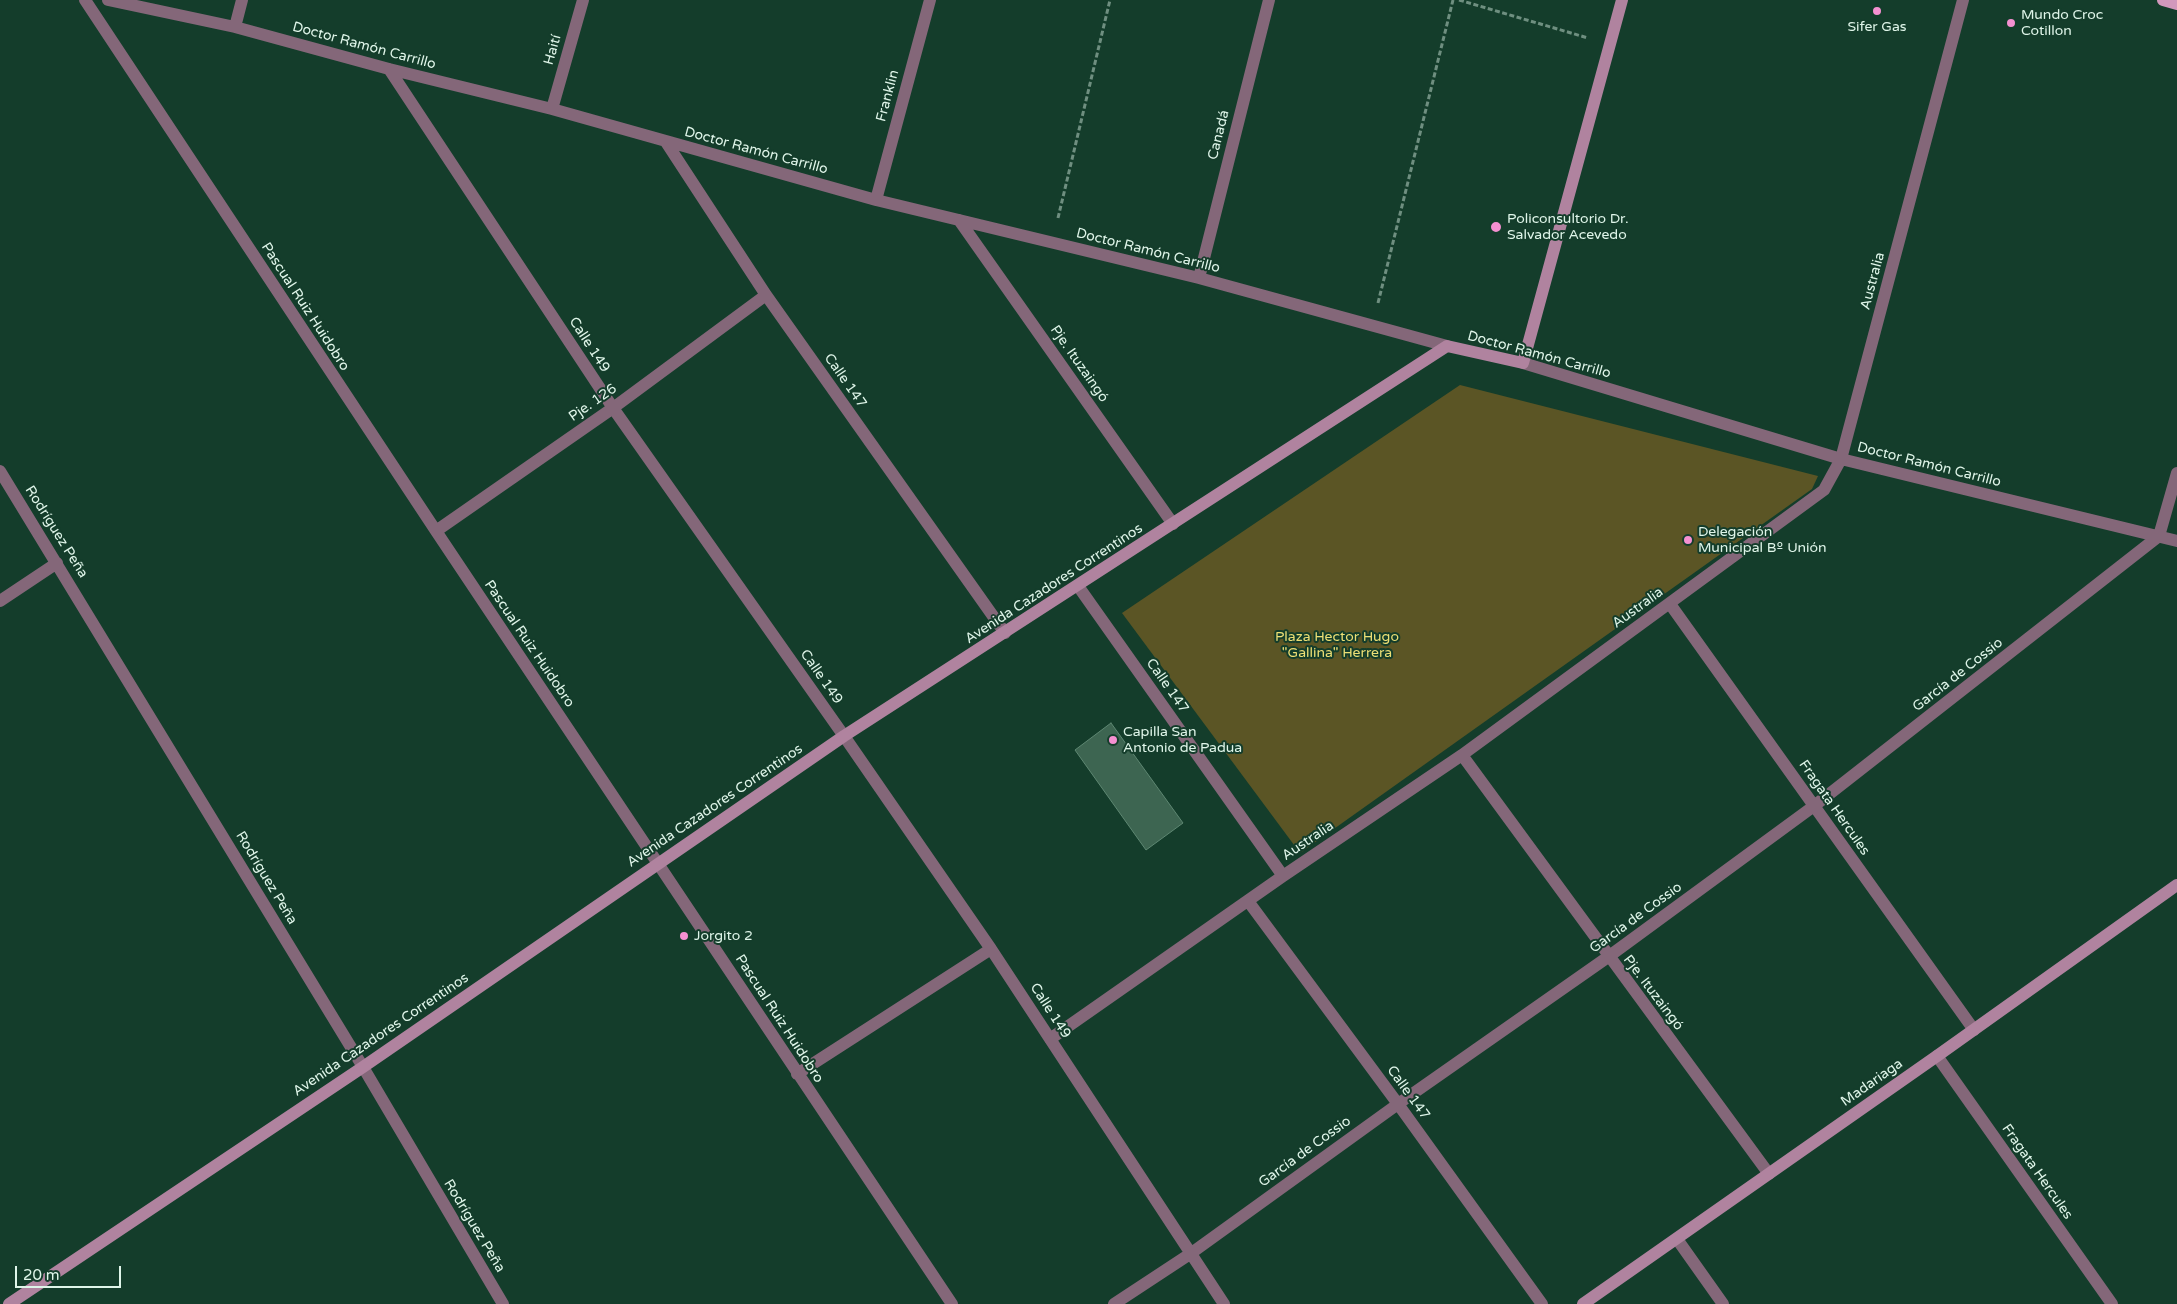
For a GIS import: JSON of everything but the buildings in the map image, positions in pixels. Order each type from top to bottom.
[{"type":"main road","points":[[2163,0],[2177,4]]},
{"type":"street","name":"Pascual Ruiz Huidobro","points":[[85,0],[436,531],[658,862],[796,1074],[952,1304]]},
{"type":"street","name":"Doctor Ramón Carrillo","points":[[108,0],[235,27],[389,69],[552,108],[666,142],[876,200],[1199,278],[1447,346],[1523,363],[1841,459],[2177,541]]},
{"type":"street","points":[[235,27],[242,0]]},
{"type":"street","name":"Haití","points":[[552,108],[583,0]]},
{"type":"street","name":"Franklin","points":[[876,200],[930,0]]},
{"type":"street","name":"Canadá","points":[[1199,278],[1269,0]]},
{"type":"street","points":[[1523,363],[1622,0]]},
{"type":"street","name":"Australia","points":[[1050,1039],[1283,876],[1462,755],[1824,490],[1841,459],[1963,0]]},
{"type":"street","name":"Calle 149","points":[[389,69],[613,408],[991,949],[1224,1304]]},
{"type":"street","name":"Calle 147","points":[[666,142],[766,295],[1005,634]]},
{"type":"street","name":"Pje. Ituzaingó","points":[[960,220],[1173,524]]},
{"type":"street","name":"Pje. 126","points":[[436,531],[613,408],[766,295]]},
{"type":"street","name":"Avenida Cazadores Correntinos","points":[[9,1304],[363,1067],[658,862],[844,736],[1005,634],[1447,346]]},
{"type":"street","name":"Rodríguez Peña","points":[[0,470],[363,1067],[503,1304]]},
{"type":"street","points":[[2159,536],[2177,474]]},
{"type":"street","name":"García de Cossio","points":[[1114,1304],[1190,1254],[1398,1104],[1608,957],[1814,806],[2159,536]]},
{"type":"street","points":[[0,601],[57,563]]},
{"type":"street","name":"Calle 147","points":[[1078,586],[1283,876]]},
{"type":"street","name":"Fragata Hercules","points":[[1670,604],[1974,1030]]},
{"type":"street","name":"Pje. Ituzaingó","points":[[1462,755],[1608,957],[1769,1174]]},
{"type":"street","name":"Madariaga","points":[[1583,1304],[2177,885]]},
{"type":"street","name":"Calle 147","points":[[1248,901],[1398,1104],[1542,1304]]},
{"type":"street","points":[[796,1074],[991,949]]},
{"type":"street","name":"Fragata Hercules","points":[[1937,1056],[2112,1304]]},
{"type":"street","points":[[1677,1239],[1723,1304]]},
{"type":"path","points":[[1052,243],[1110,0]]},
{"type":"path","points":[[1373,325],[1453,0]]},
{"type":"path","points":[[1459,0],[1610,45]]},
{"type":"green space","name":"Plaza Hector Hugo \"Gallina\" Herrera","points":[[1460,385],[1818,476],[1812,489],[1300,853],[1122,613]]},
{"type":"place","name":"Sifer Gas","points":[[1877,11]]},
{"type":"place","name":"Mundo Croc Cotillon","points":[[2011,23]]},
{"type":"place","name":"Policonsultorio Dr. Salvador Acevedo","points":[[1496,227]]},
{"type":"place","name":"Delegación Municipal Bº Unión","points":[[1688,540]]},
{"type":"place","name":"Capilla San Antonio de Padua","points":[[1113,740]]},
{"type":"place","name":"Jorgito 2","points":[[684,936]]}]
